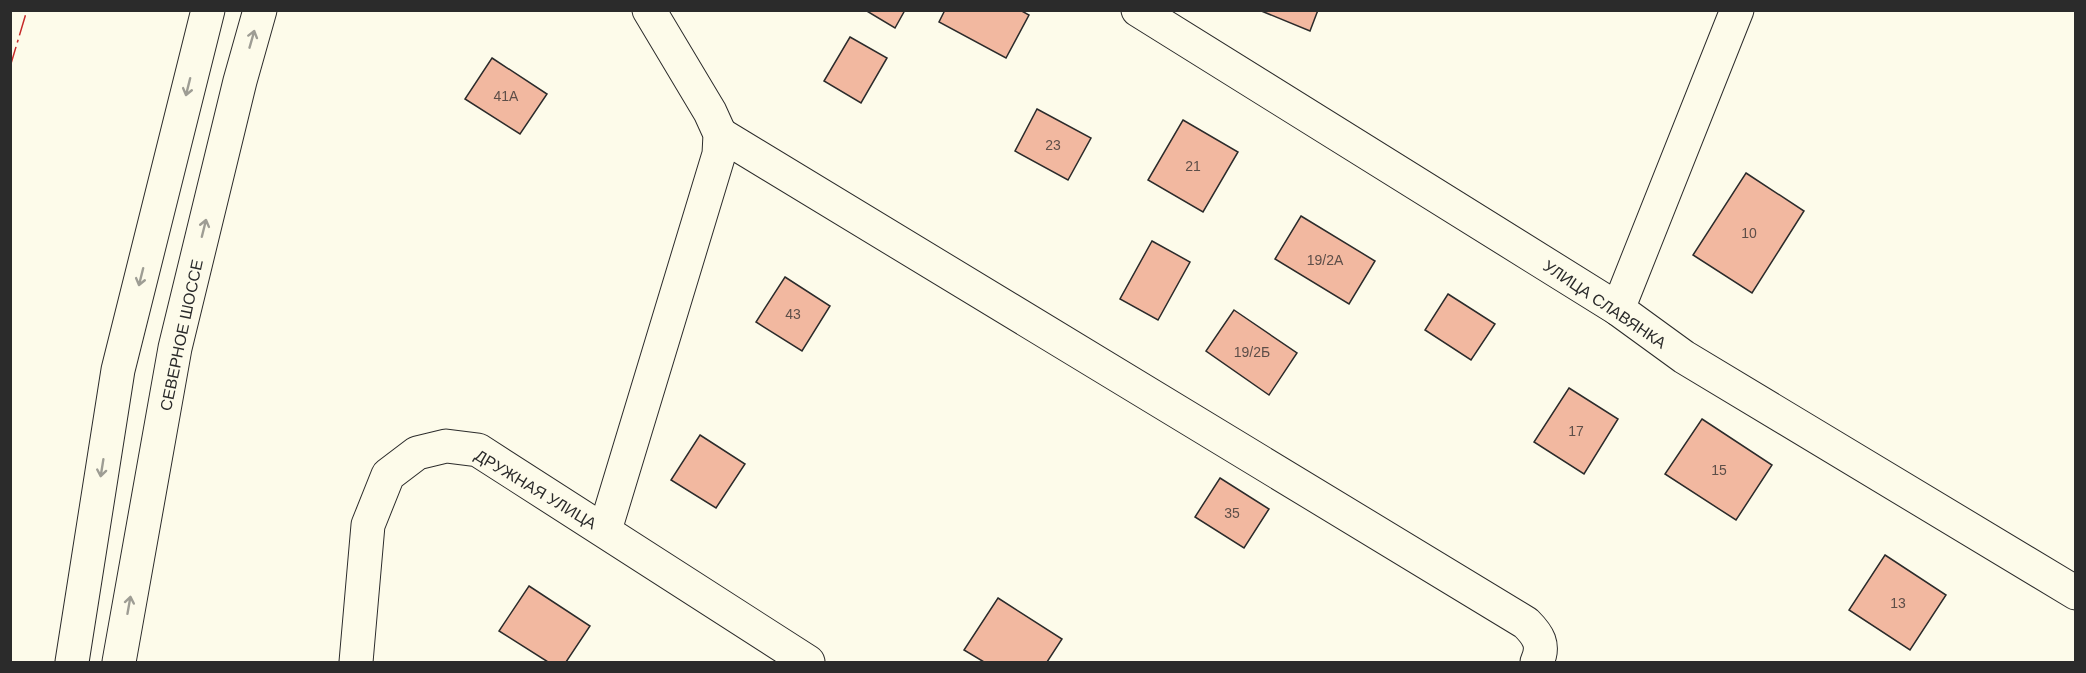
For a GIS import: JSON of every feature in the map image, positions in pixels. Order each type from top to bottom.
[{"type":"street","points":[[72,663],[118,370],[208,10]]},
{"type":"street","name":"СЕВЕРНОЕ ШОССЕ","points":[[119,663],[175,348],[240,81],[260,10]]},
{"type":"street","points":[[605,530],[719,154],[720,134],[710,112],[649,10]]},
{"type":"street","name":"УЛИЦА СЛАВЯНКА","points":[[1138,10],[1618,309],[1684,357],[2076,592]]},
{"type":"street","points":[[1618,309],[1737,10]]},
{"type":"street","points":[[720,134],[1526,623],[1539,636],[1541,654],[1537,663]]},
{"type":"street","name":"ДРУЖНАЯ УЛИЦА","points":[[356,663],[368,525],[388,475],[417,453],[446,446],[478,450],[808,663]]},
{"type":"building","points":[[865,10],[905,10],[895,28]]},
{"type":"building","points":[[945,10],[1020,10],[1029,15],[1006,58],[939,22]]},
{"type":"building","points":[[1259,10],[1318,10],[1310,31]]},
{"type":"building","points":[[850,37],[887,58],[861,103],[824,81]]},
{"type":"building","points":[[492,58],[547,94],[520,134],[465,99]]},
{"type":"building","points":[[1037,109],[1091,138],[1068,180],[1015,151]]},
{"type":"building","points":[[1183,120],[1238,152],[1203,212],[1148,180]]},
{"type":"building","points":[[1746,173],[1804,211],[1752,293],[1693,255]]},
{"type":"building","points":[[1301,216],[1375,261],[1349,304],[1275,259]]},
{"type":"building","points":[[1152,241],[1190,262],[1158,320],[1120,299]]},
{"type":"building","points":[[785,277],[830,306],[802,351],[756,322]]},
{"type":"building","points":[[1448,294],[1495,324],[1471,360],[1425,330]]},
{"type":"building","points":[[1234,310],[1297,353],[1269,395],[1206,351]]},
{"type":"building","points":[[1569,388],[1618,419],[1584,474],[1534,442]]},
{"type":"building","points":[[1702,419],[1772,465],[1736,520],[1665,474]]},
{"type":"building","points":[[700,435],[745,464],[716,508],[671,480]]},
{"type":"building","points":[[1220,478],[1269,509],[1244,548],[1195,517]]},
{"type":"building","points":[[1885,555],[1946,595],[1910,650],[1849,610]]},
{"type":"building","points":[[529,586],[590,626],[566,662],[548,662],[499,631]]},
{"type":"building","points":[[998,598],[1062,639],[1047,662],[984,662],[964,650]]},
{"type":"power","points":[[10,67],[27,10]]}]
